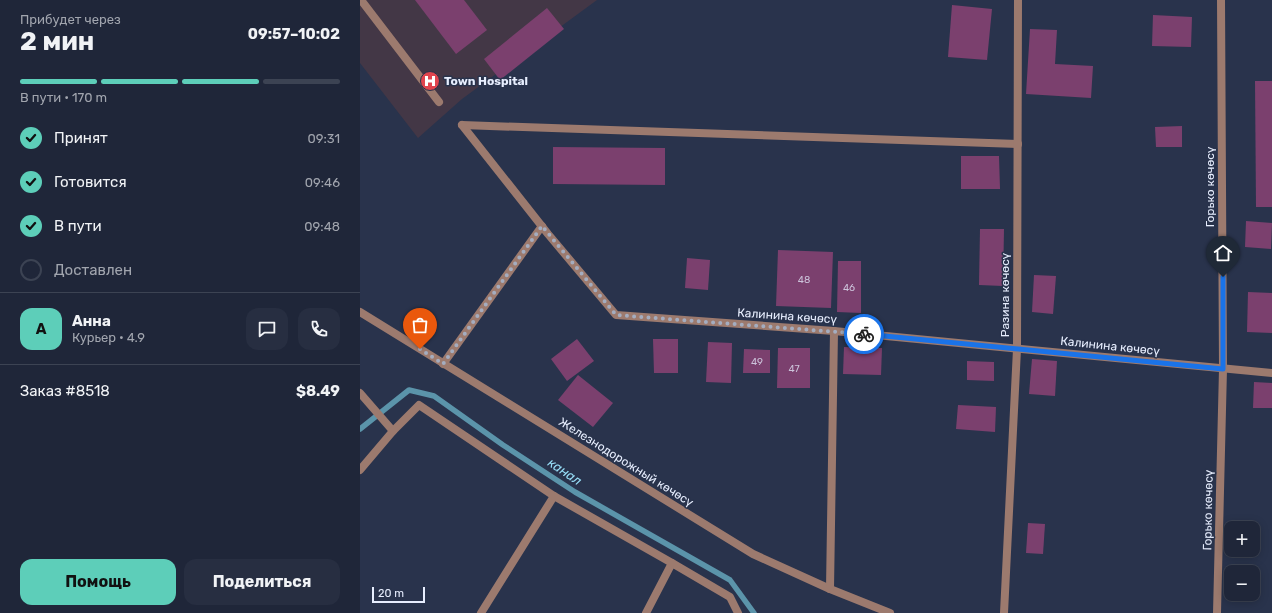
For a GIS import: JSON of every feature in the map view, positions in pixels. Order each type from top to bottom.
[{"type":"street","points":[[361,0],[439,102]]},
{"type":"street","name":"Разина көчөсү","points":[[1004,613],[1017,349],[1018,0]]},
{"type":"street","name":"Горько көчөсү","points":[[1217,613],[1223,369],[1222,0]]},
{"type":"street","name":"Калинина көчөсү","points":[[1018,144],[462,125],[542,226],[616,315],[834,331],[1272,373]]},
{"type":"street","points":[[443,364],[542,226]]},
{"type":"street","name":"Железнодорожный көчөсү","points":[[360,312],[753,554],[830,589],[890,613]]},
{"type":"street","points":[[830,589],[834,331]]},
{"type":"street","points":[[360,393],[391,429]]},
{"type":"street","points":[[360,470],[391,429],[419,405],[554,496],[730,597],[738,613]]},
{"type":"street","points":[[481,613],[554,496]]},
{"type":"street","points":[[646,613],[672,563]]},
{"type":"shaded area","name":"Town Hospital","points":[[360,0],[597,0],[462,99],[418,138],[360,63]]},
{"type":"building","points":[[415,0],[464,0],[487,30],[456,54]]},
{"type":"building","points":[[952,5],[992,9],[987,60],[948,57]]},
{"type":"building","points":[[547,8],[564,29],[500,80],[484,59]]},
{"type":"building","points":[[1153,15],[1192,17],[1191,47],[1152,46]]},
{"type":"building","points":[[1030,29],[1057,30],[1055,64],[1093,66],[1091,98],[1026,94]]},
{"type":"building","points":[[1255,81],[1272,81],[1272,207],[1256,207]]},
{"type":"building","points":[[1182,126],[1182,147],[1156,147],[1155,127]]},
{"type":"building","points":[[553,147],[665,148],[665,185],[553,184]]},
{"type":"building","points":[[961,156],[999,156],[1000,189],[961,189]]},
{"type":"building","points":[[1246,221],[1272,223],[1271,249],[1245,247]]},
{"type":"building","points":[[980,229],[1004,229],[1003,286],[979,285]]},
{"type":"building","points":[[778,250],[833,252],[831,308],[776,306]]},
{"type":"building","points":[[687,258],[710,260],[708,290],[685,288]]},
{"type":"building","points":[[838,261],[861,261],[861,313],[837,312]]},
{"type":"building","points":[[1034,275],[1056,276],[1053,314],[1032,312]]},
{"type":"building","points":[[1248,292],[1272,293],[1272,333],[1247,332]]},
{"type":"building","points":[[577,339],[594,361],[567,381],[551,359]]},
{"type":"building","points":[[653,339],[678,339],[678,373],[654,373]]},
{"type":"building","points":[[708,342],[732,343],[731,383],[706,382]]},
{"type":"building","points":[[844,347],[882,348],[881,375],[843,374]]},
{"type":"building","points":[[778,348],[810,348],[810,388],[777,388]]},
{"type":"building","points":[[744,349],[770,350],[770,373],[743,373]]},
{"type":"building","points":[[1032,359],[1057,361],[1055,396],[1029,394]]},
{"type":"building","points":[[967,361],[994,362],[994,381],[967,380]]},
{"type":"building","points":[[578,375],[613,403],[593,427],[558,400]]},
{"type":"building","points":[[1254,382],[1272,383],[1272,408],[1253,408]]},
{"type":"building","points":[[958,405],[996,407],[995,432],[956,429]]},
{"type":"building","points":[[1028,523],[1045,524],[1043,554],[1026,553]]},
{"type":"waterway","name":"канал","points":[[360,429],[409,390],[434,396],[503,445],[575,492],[730,580],[754,613]]},
{"type":"way so far","points":[[420,349],[443,364],[542,226],[616,315],[864,334]]},
{"type":"place","name":"Town Hospital","points":[[430,81]]},
{"type":"route","points":[[864,334],[1223,369],[1223,277]]}]
